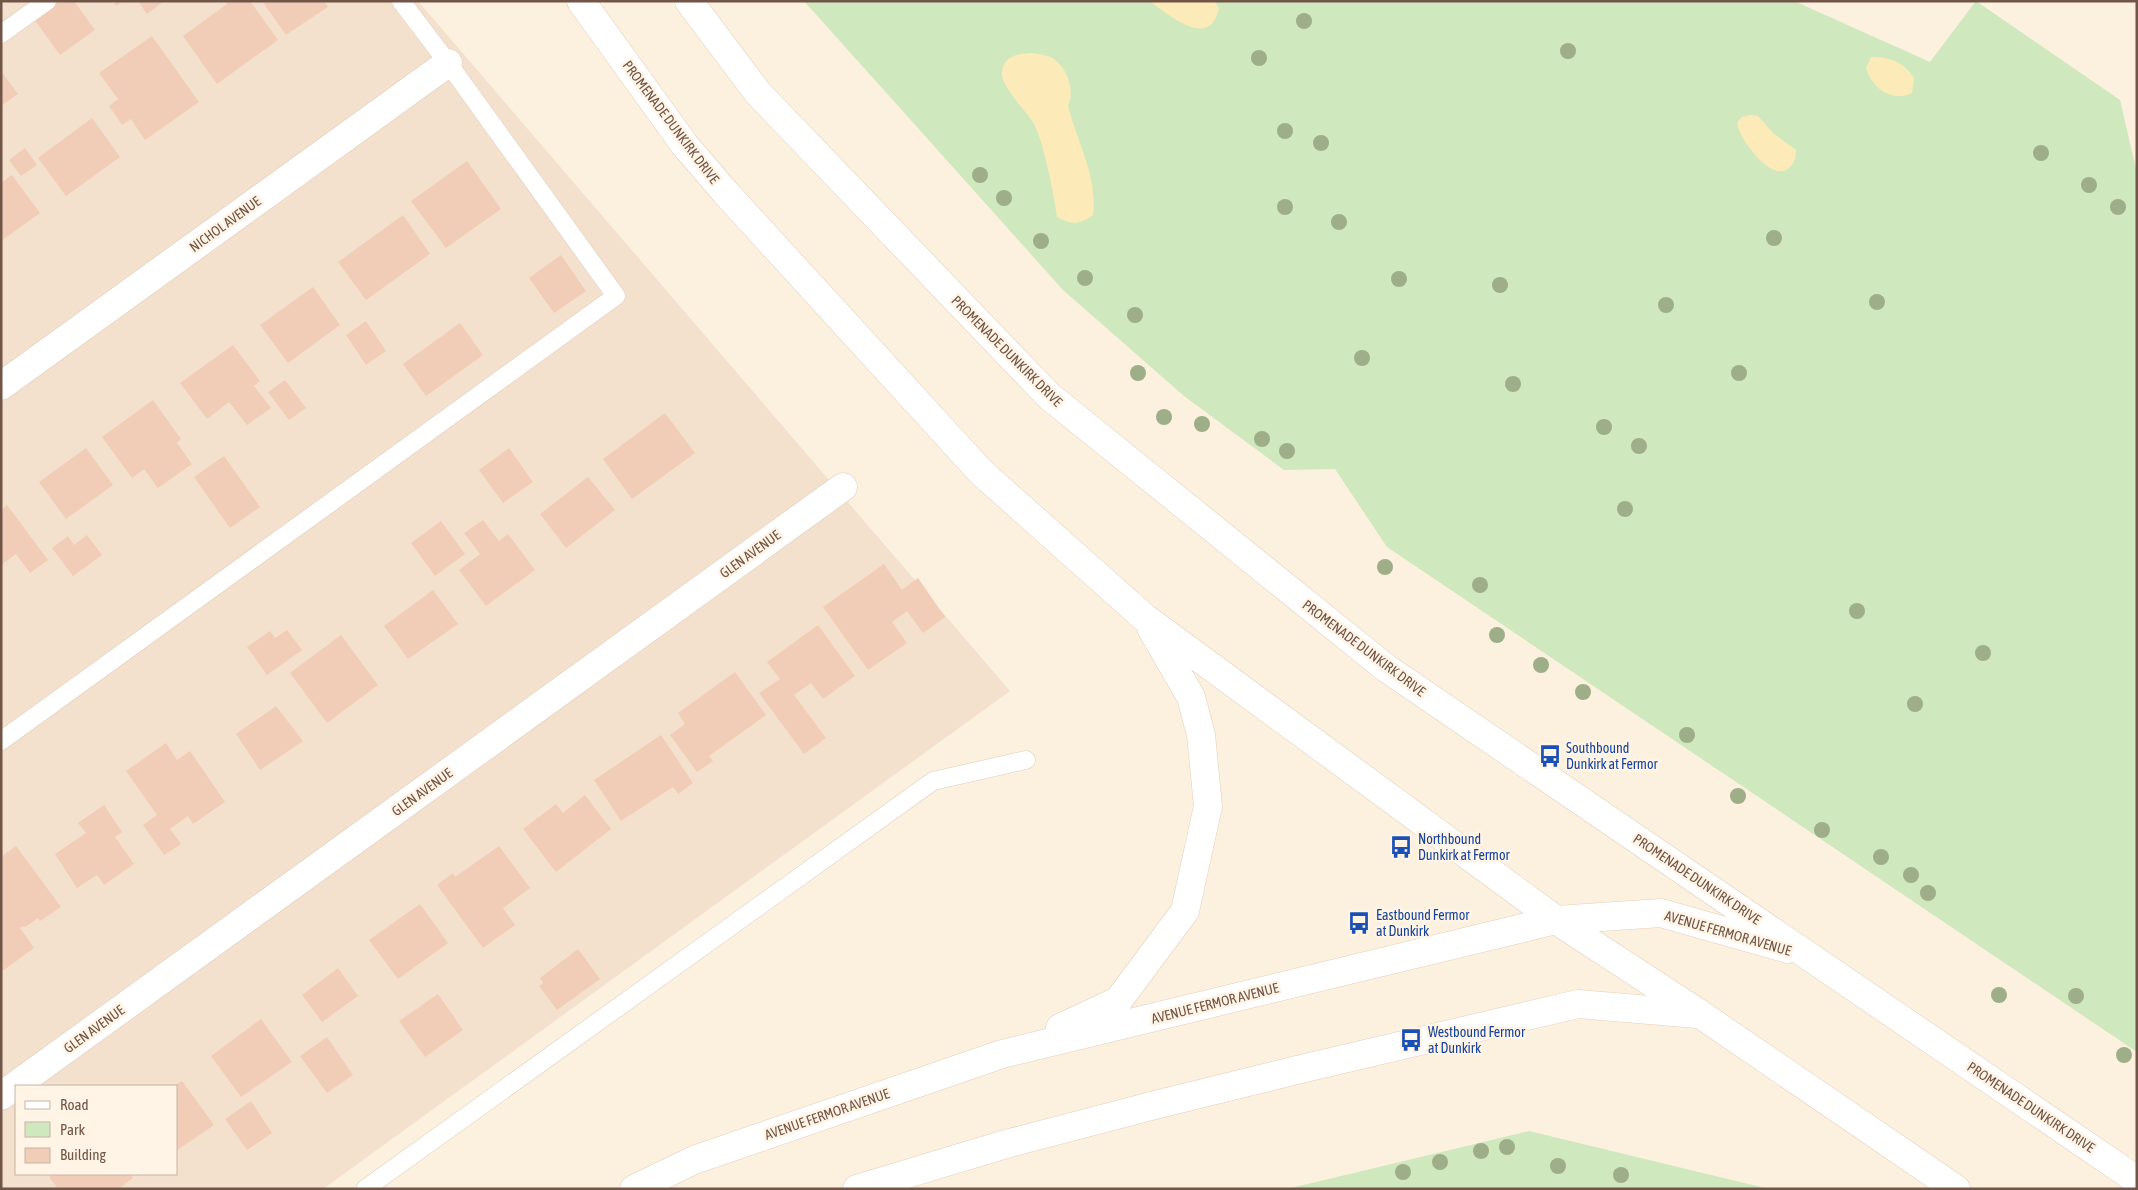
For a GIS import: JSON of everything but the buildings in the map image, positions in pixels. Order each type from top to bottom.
[{"type":"main road","name":"PROMENADE DUNKIRK DRIVE","points":[[581,1],[684,144],[967,458],[980,472],[1145,618],[1556,920],[1700,1014],[1956,1189]]},
{"type":"main road","name":"PROMENADE DUNKIRK DRIVE","points":[[689,1],[758,93],[1049,396],[1386,668],[2137,1180]]},
{"type":"main road","name":"NICHOL AVENUE","points":[[1,386],[448,62]]},
{"type":"main road","name":"GLEN AVENUE","points":[[16,1085],[843,488]]},
{"type":"main road","points":[[1002,1054],[1118,1001],[1185,912],[1208,806],[1201,735],[1191,697],[1145,618]]},
{"type":"main road","name":"AVENUE FERMOR AVENUE","points":[[634,1189],[694,1160],[1002,1054],[1556,920],[1661,913],[1811,956]]},
{"type":"main road","points":[[857,1189],[1006,1144],[1300,1068],[1578,1004],[1700,1014]]},
{"type":"main road","name":"GLEN AVENUE","points":[[1,1096],[15,1086]]},
{"type":"lane","points":[[1,34],[47,1]]},
{"type":"lane","points":[[1,742],[616,296],[448,62],[401,1]]},
{"type":"lane","points":[[365,1189],[933,781],[1026,760]]},
{"type":"shaded area","points":[[1,1],[418,1],[1010,691],[323,1189],[1,1189]]},
{"type":"green space","points":[[804,1],[1794,1],[1930,62],[1976,1],[2120,100],[2137,173],[2137,1052],[1387,547],[1335,469],[1284,470],[1184,396],[1063,290]]},
{"type":"green space","points":[[1529,1131],[1769,1189],[1287,1189]]},
{"type":"sand","points":[[1149,1],[1214,1],[1219,8],[1214,21],[1207,27],[1198,28],[1178,21]]},
{"type":"sand","points":[[1031,53],[1054,59],[1063,69],[1069,81],[1071,93],[1068,106],[1090,173],[1094,201],[1093,215],[1084,221],[1071,223],[1057,217],[1048,169],[1038,133],[1031,119],[1005,84],[1002,72],[1006,62],[1012,56]]},
{"type":"sand","points":[[1871,57],[1890,59],[1906,68],[1914,78],[1912,93],[1905,96],[1890,95],[1878,87],[1873,82],[1866,68]]},
{"type":"sand","points":[[1758,116],[1773,133],[1796,150],[1795,160],[1789,168],[1782,171],[1774,170],[1765,165],[1749,148],[1737,122],[1742,117]]},
{"type":"place","name":"Southbound Dunkirk at Fermor","points":[[1550,756]]},
{"type":"place","name":"Northbound Dunkirk at Fermor","points":[[1401,847]]},
{"type":"place","name":"Eastbound Fermor at Dunkirk","points":[[1359,923]]},
{"type":"place","name":"Westbound Fermor at Dunkirk","points":[[1411,1040]]}]
